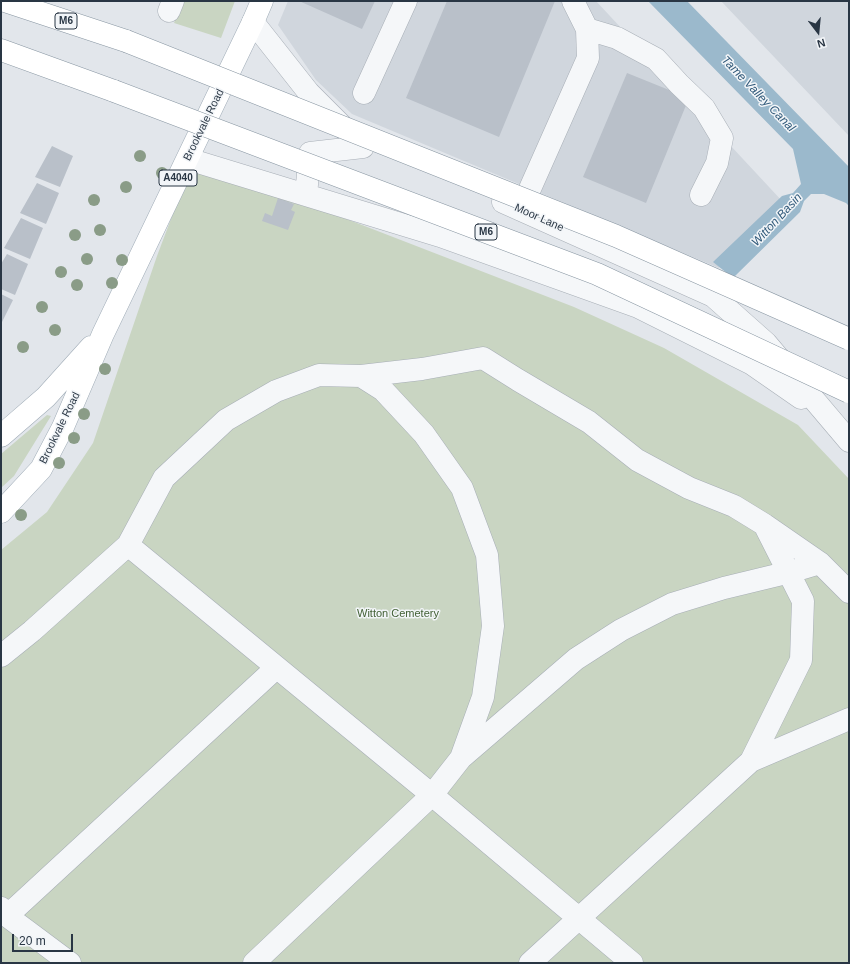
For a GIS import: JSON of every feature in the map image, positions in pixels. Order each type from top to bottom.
[{"type":"main road","name":"M6","points":[[5,1],[126,41],[616,236],[849,339]]},
{"type":"main road","name":"Brookvale Road","points":[[1,512],[41,469],[63,427],[103,334],[188,159],[262,1]]},
{"type":"main road","name":"M6","points":[[1,50],[114,91],[597,274],[849,392]]},
{"type":"main road","name":"Brookvale Road","points":[[1,436],[46,397],[103,334]]},
{"type":"street","points":[[364,93],[406,1]]},
{"type":"street","points":[[521,209],[588,58],[587,29],[572,1]]},
{"type":"street","name":"Moor Lane","points":[[253,22],[309,93],[363,147],[521,209],[713,296],[766,343],[849,441]]},
{"type":"street","points":[[587,29],[617,38],[656,59],[704,108],[722,138],[717,163],[702,195]]},
{"type":"street","points":[[306,195],[310,153],[363,147]]},
{"type":"street","name":"Moor Lane","points":[[188,159],[440,236],[638,307],[752,364],[827,416]]},
{"type":"street","points":[[692,334],[713,296]]},
{"type":"street","points":[[1,656],[32,631],[128,545],[164,478],[226,420],[276,391],[319,375],[361,376],[422,369],[483,358],[590,422],[637,460],[689,488],[734,506],[765,525],[820,562],[849,592]]},
{"type":"street","points":[[361,376],[382,390],[424,434],[462,488],[487,555],[493,626],[483,697],[460,758]]},
{"type":"street","points":[[751,760],[801,660],[803,601],[790,572],[765,525]]},
{"type":"street","points":[[128,545],[432,795],[632,963]]},
{"type":"street","points":[[254,963],[432,795],[460,758],[576,659],[621,630],[672,604],[724,588],[790,572],[820,562]]},
{"type":"street","points":[[70,963],[4,912],[276,668]]},
{"type":"street","points":[[530,963],[751,760],[849,719]]},
{"type":"shaded area","points":[[288,1],[596,1],[783,202],[719,268],[352,114],[316,80],[278,25]]},
{"type":"shaded area","points":[[721,1],[849,1],[849,136]]},
{"type":"green space","points":[[182,1],[235,1],[221,38],[174,23]]},
{"type":"green space","name":"Witton Cemetery","points":[[191,166],[331,213],[574,307],[664,348],[798,425],[849,479],[849,963],[1,963],[1,550],[47,512],[93,443],[157,256]]},
{"type":"green space","points":[[47,415],[51,416],[14,476],[1,488],[1,454]]},
{"type":"water","points":[[648,1],[687,1],[849,167],[849,206],[846,203],[824,194],[811,194],[804,201],[800,212],[733,278],[713,262],[782,196],[793,193],[801,184],[793,149]]},
{"type":"building","points":[[299,1],[375,1],[362,29]]},
{"type":"building","points":[[447,1],[555,1],[499,137],[406,98]]},
{"type":"building","points":[[627,73],[689,98],[646,203],[583,177]]},
{"type":"building","points":[[52,146],[73,156],[60,187],[35,177]]},
{"type":"building","points":[[37,183],[59,193],[46,224],[20,213]]},
{"type":"building","points":[[278,198],[294,204],[291,210],[295,212],[288,230],[262,221],[265,213],[272,216]]},
{"type":"building","points":[[21,218],[43,228],[30,259],[4,248]]},
{"type":"building","points":[[7,254],[28,264],[15,295],[1,289],[1,264]]},
{"type":"building","points":[[1,294],[13,300],[1,324]]},
{"type":"water label","name":"Tame Valley Canal","points":[[758,94]]},
{"type":"water label","name":"Witton Basin","points":[[777,220]]}]
